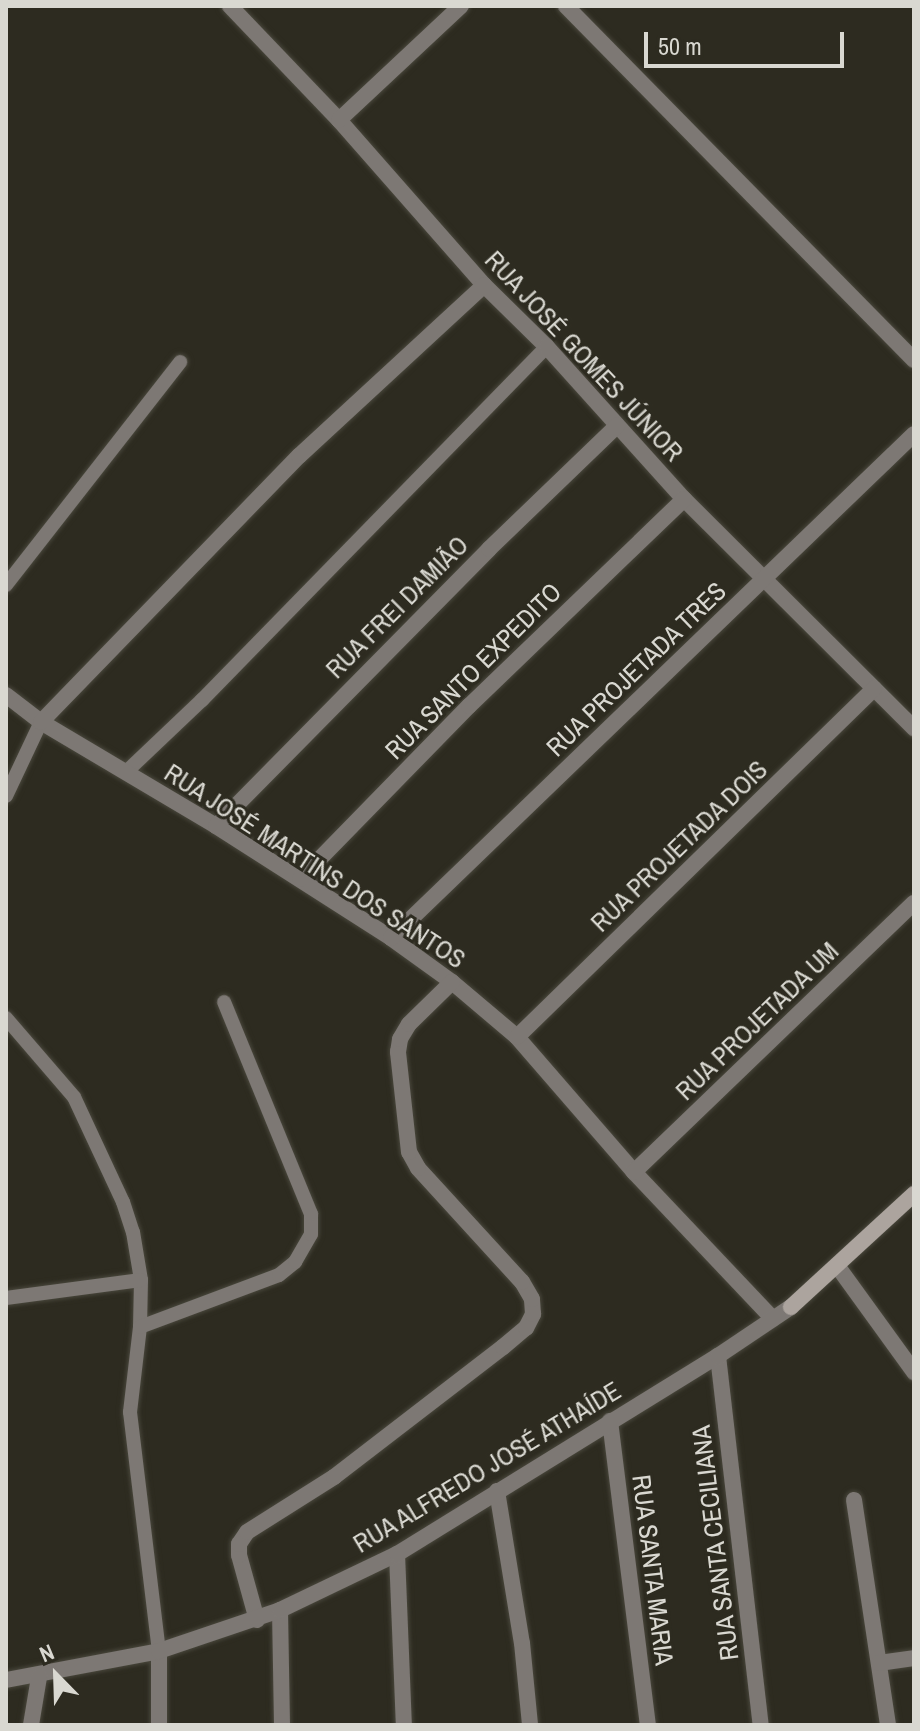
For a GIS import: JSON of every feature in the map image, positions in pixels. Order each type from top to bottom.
[{"type":"street","name":"RUA JOSÉ GOMES JÚNIOR","points":[[230,6],[339,120],[484,285],[547,347],[684,499],[914,728]]},
{"type":"street","points":[[339,120],[461,6]]},
{"type":"street","points":[[566,6],[914,360]]},
{"type":"street","points":[[41,722],[299,456],[484,285]]},
{"type":"street","name":"RUA FREI DAMIÃO","points":[[216,826],[404,633],[617,426]]},
{"type":"street","name":"RUA PROJETADA TRES","points":[[391,938],[914,434]]},
{"type":"street","name":"RUA SANTO EXPEDITO","points":[[300,879],[469,706],[684,499]]},
{"type":"street","name":"RUA PROJETADA DOIS","points":[[517,1037],[874,689]]},
{"type":"street","name":"RUA JOSÉ MARTINS DOS SANTOS","points":[[6,695],[41,722],[300,879],[452,982],[517,1037],[634,1172],[773,1319]]},
{"type":"street","name":"RUA PROJETADA UM","points":[[634,1172],[914,903]]},
{"type":"street","points":[[257,1620],[239,1555],[239,1544],[247,1532],[334,1477],[503,1347],[526,1328],[533,1314],[532,1299],[522,1282],[418,1168],[409,1152],[398,1052],[400,1039],[409,1024],[452,982]]},
{"type":"street","points":[[914,1194],[838,1267],[914,1372]]},
{"type":"street","name":"RUA ALFREDO JOSÉ ATHAÍDE","points":[[6,1680],[39,1677],[159,1651],[257,1620],[397,1554],[718,1356],[791,1307],[838,1267]]},
{"type":"street","name":"RUA SANTA CECILIANA","points":[[718,1356],[761,1725]]},
{"type":"street","name":"RUA SANTA MARIA","points":[[610,1421],[648,1725]]},
{"type":"street","points":[[497,1491],[522,1643],[530,1725]]},
{"type":"street","points":[[854,1500],[888,1725]]},
{"type":"street","points":[[397,1554],[404,1725]]},
{"type":"street","points":[[280,1610],[282,1725]]},
{"type":"street","points":[[159,1651],[159,1725]]},
{"type":"street","points":[[879,1663],[914,1658]]},
{"type":"street","points":[[31,1725],[39,1677]]},
{"type":"lane","points":[[126,772],[202,700],[547,347]]},
{"type":"lane","points":[[6,585],[180,362]]},
{"type":"lane","points":[[6,796],[41,722]]},
{"type":"lane","points":[[140,1327],[279,1275],[295,1262],[311,1234],[311,1214],[224,1002]]},
{"type":"lane","points":[[6,1018],[74,1097],[123,1202],[133,1232],[141,1280],[140,1327],[130,1412],[159,1651]]},
{"type":"lane","points":[[6,1298],[141,1280]]}]
